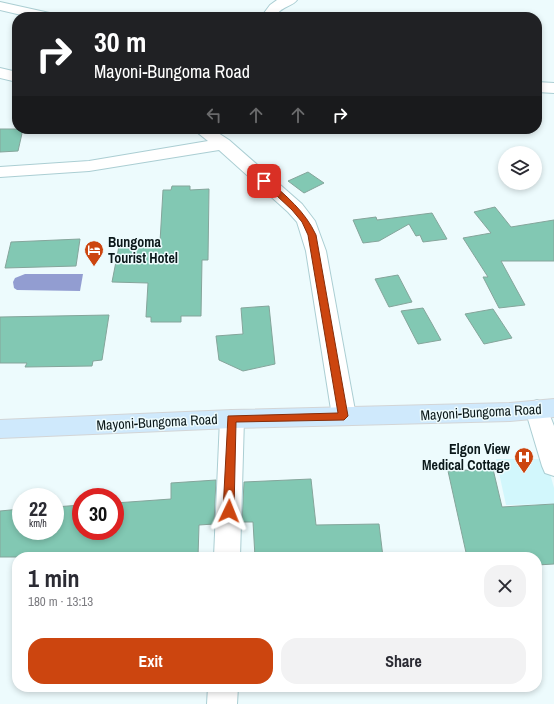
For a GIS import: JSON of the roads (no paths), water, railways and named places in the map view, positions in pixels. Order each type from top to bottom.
[{"type":"main road","name":"Mayoni-Bungoma Road","points":[[0,429],[232,419],[510,412],[546,409]]},
{"type":"street","points":[[271,12],[274,7],[281,2],[290,0]]},
{"type":"street","points":[[0,6],[27,12]]},
{"type":"street","points":[[0,73],[12,76]]},
{"type":"street","points":[[542,87],[554,88]]},
{"type":"street","points":[[208,134],[223,144],[295,208],[306,221],[312,235],[344,416]]},
{"type":"street","points":[[0,172],[50,170],[89,166],[223,144]]},
{"type":"street","points":[[546,409],[554,466]]},
{"type":"street","points":[[227,552],[232,419]]},
{"type":"street","points":[[222,704],[223,692]]},
{"type":"water","points":[[25,274],[83,274],[80,291],[17,290],[14,288],[13,282],[15,278]]},
{"type":"place","name":"Bungoma Tourist Hotel","points":[[94,267]]},
{"type":"place","name":"Elgon View Medical Cottage","points":[[524,474]]}]
